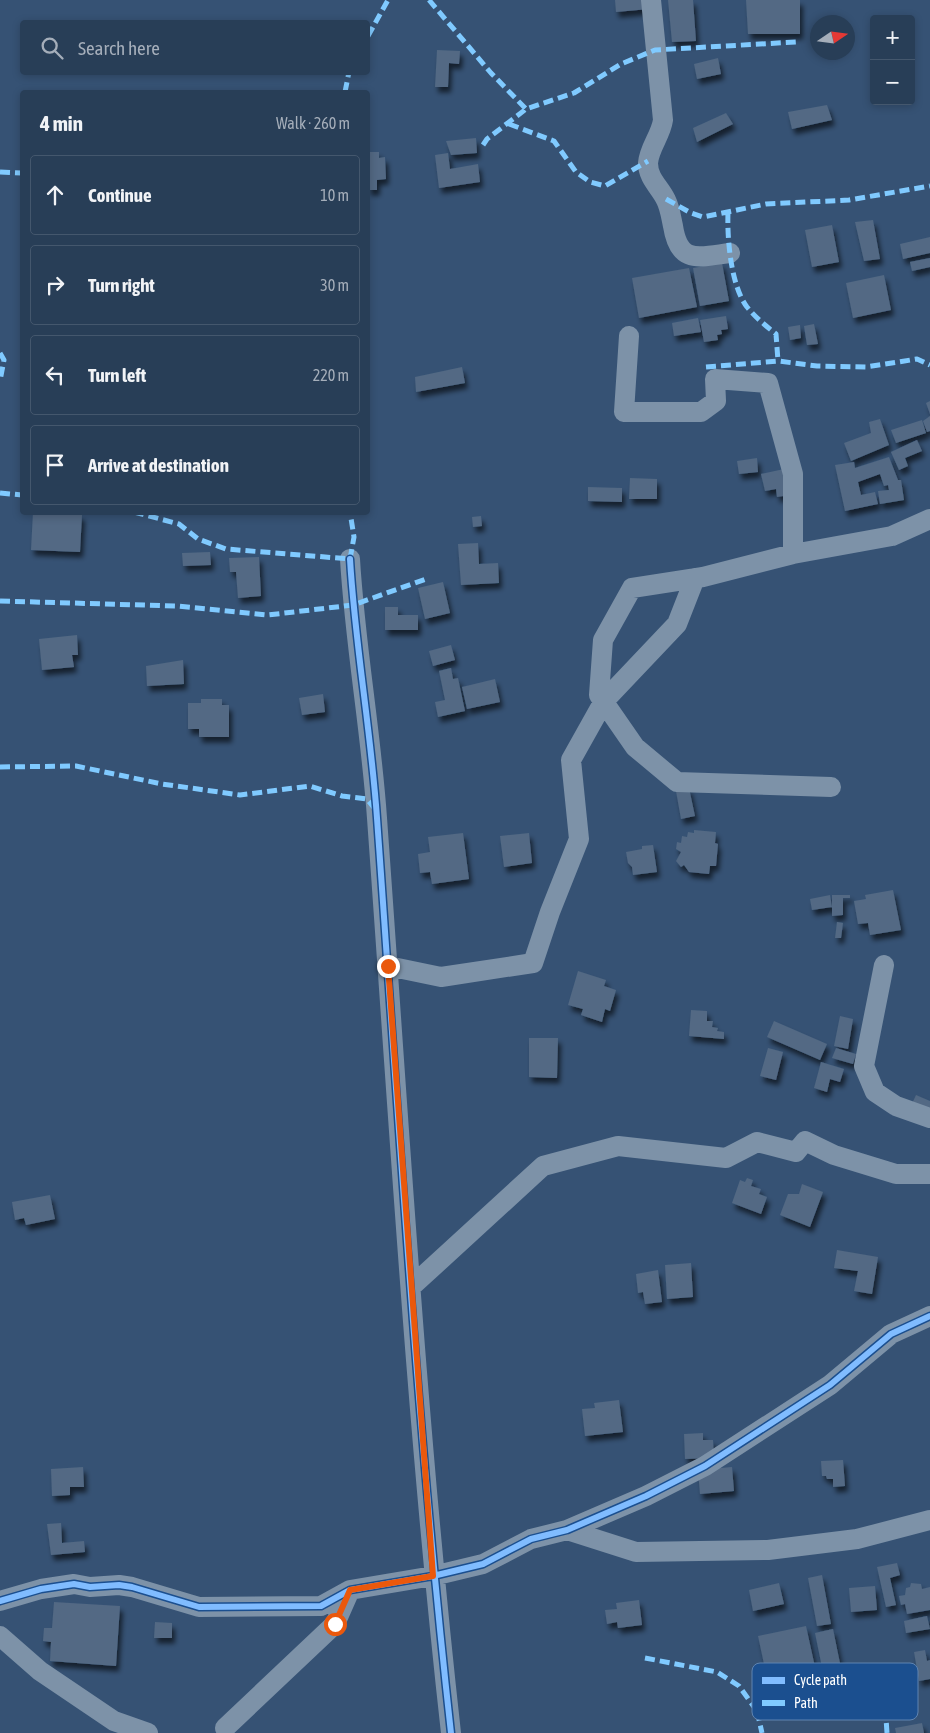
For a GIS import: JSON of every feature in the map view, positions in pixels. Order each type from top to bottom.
[{"type":"street","points":[[651,0],[663,120],[662,131],[650,155],[649,169],[655,185],[666,199],[677,244],[682,251],[694,257],[730,253]]},
{"type":"street","points":[[629,336],[624,412],[701,412],[716,401],[715,379],[768,383],[793,474],[793,554]]},
{"type":"street","points":[[832,787],[677,782],[635,747],[599,695],[603,640],[632,588],[696,578],[793,554],[892,536],[930,520]]},
{"type":"street","points":[[350,558],[353,605],[377,811],[433,1576],[451,1733]]},
{"type":"street","points":[[388,966],[441,977],[533,963],[550,912],[579,838],[571,760],[604,701],[677,624],[696,578]]},
{"type":"street","points":[[884,965],[864,1066],[875,1092],[896,1106],[930,1118]]},
{"type":"street","points":[[411,1287],[544,1166],[618,1146],[726,1158],[757,1142],[796,1152],[806,1141],[834,1155],[896,1174],[930,1174]]},
{"type":"street","points":[[0,1601],[41,1589],[74,1584],[90,1587],[119,1585],[132,1587],[199,1607],[321,1606],[350,1590],[433,1576],[483,1564],[531,1539],[567,1530],[646,1496],[705,1466],[830,1385],[891,1334],[930,1316]]},
{"type":"street","points":[[567,1530],[636,1552],[768,1550],[856,1539],[930,1520]]},
{"type":"street","points":[[222,1731],[335,1624],[350,1590]]},
{"type":"street","points":[[0,1636],[40,1671],[114,1721],[148,1733]]},
{"type":"building","points":[[615,0],[648,0],[649,9],[616,12]]},
{"type":"building","points":[[668,0],[693,0],[696,41],[672,42]]},
{"type":"building","points":[[746,0],[800,0],[800,34],[748,34]]},
{"type":"building","points":[[437,50],[460,51],[459,64],[449,63],[448,87],[435,87]]},
{"type":"building","points":[[718,58],[721,74],[697,79],[694,64]]},
{"type":"building","points":[[827,105],[832,120],[792,129],[788,112]]},
{"type":"building","points":[[726,113],[733,124],[697,142],[693,128]]},
{"type":"building","points":[[476,138],[477,153],[451,155],[446,141]]},
{"type":"building","points":[[370,152],[379,152],[379,158],[385,157],[386,179],[377,180],[377,190],[370,190]]},
{"type":"building","points":[[448,153],[450,169],[478,164],[480,182],[439,188],[435,155]]},
{"type":"building","points":[[873,220],[880,259],[864,261],[855,222]]},
{"type":"building","points":[[832,225],[839,262],[812,267],[805,230]]},
{"type":"building","points":[[930,237],[930,253],[903,259],[900,244]]},
{"type":"building","points":[[930,258],[930,267],[912,271],[910,262]]},
{"type":"building","points":[[722,263],[729,301],[700,306],[693,268]]},
{"type":"building","points":[[689,268],[697,307],[639,318],[632,278]]},
{"type":"building","points":[[884,275],[891,310],[853,318],[846,283]]},
{"type":"building","points":[[726,316],[728,329],[721,330],[722,334],[717,335],[718,340],[704,342],[700,320]]},
{"type":"building","points":[[698,318],[701,332],[674,336],[672,323]]},
{"type":"building","points":[[814,324],[818,344],[807,345],[804,326]]},
{"type":"building","points":[[800,325],[801,338],[790,340],[788,327]]},
{"type":"building","points":[[462,367],[465,383],[416,392],[415,377]]},
{"type":"building","points":[[930,401],[930,414],[926,403]]},
{"type":"building","points":[[930,416],[930,431],[927,432],[923,421]]},
{"type":"building","points":[[880,419],[889,445],[851,461],[844,443],[871,433],[869,422]]},
{"type":"building","points":[[922,420],[926,433],[896,443],[891,430]]},
{"type":"building","points":[[917,440],[922,451],[905,458],[908,466],[899,470],[891,452]]},
{"type":"building","points":[[889,457],[898,480],[901,480],[904,500],[880,504],[878,491],[889,490],[888,485],[884,486],[880,474],[858,482],[861,495],[875,492],[878,504],[845,511],[835,465],[854,462],[855,468]]},
{"type":"building","points":[[757,458],[758,472],[739,474],[737,461]]},
{"type":"building","points":[[784,469],[790,495],[777,497],[776,489],[765,491],[761,474]]},
{"type":"building","points":[[630,478],[657,479],[657,499],[629,499]]},
{"type":"building","points":[[588,487],[622,488],[622,502],[588,501]]},
{"type":"building","points":[[33,515],[82,515],[80,552],[31,550]]},
{"type":"building","points":[[481,516],[482,526],[473,527],[472,517]]},
{"type":"building","points":[[478,543],[479,564],[498,563],[499,583],[461,585],[458,544]]},
{"type":"building","points":[[210,552],[211,565],[183,566],[182,553]]},
{"type":"building","points":[[259,557],[261,596],[238,598],[236,572],[230,572],[229,558]]},
{"type":"building","points":[[443,582],[450,613],[425,619],[418,588]]},
{"type":"building","points":[[385,607],[398,607],[398,615],[418,615],[418,630],[385,630]]},
{"type":"building","points":[[77,635],[78,655],[72,655],[74,667],[42,670],[39,639]]},
{"type":"building","points":[[451,645],[455,660],[433,666],[429,651]]},
{"type":"building","points":[[183,660],[184,684],[147,686],[146,666]]},
{"type":"building","points":[[451,668],[453,679],[458,678],[465,711],[438,717],[435,702],[445,700],[439,671]]},
{"type":"building","points":[[495,679],[500,702],[467,709],[462,687]]},
{"type":"building","points":[[323,694],[325,712],[302,715],[299,698]]},
{"type":"building","points":[[201,699],[222,699],[222,705],[229,705],[229,737],[199,737],[199,729],[188,729],[188,703],[201,703]]},
{"type":"building","points":[[689,788],[695,816],[681,819],[676,791]]},
{"type":"building","points":[[694,830],[716,832],[715,843],[718,844],[716,866],[710,866],[709,874],[689,872],[684,865],[681,867],[676,861],[681,852],[676,849],[677,842],[681,843],[682,836],[687,837],[688,832],[694,833]]},
{"type":"building","points":[[463,833],[469,879],[432,884],[430,872],[420,873],[418,854],[430,852],[428,837]]},
{"type":"building","points":[[529,833],[532,863],[504,867],[500,836]]},
{"type":"building","points":[[653,845],[657,872],[633,875],[626,852],[642,849],[642,846]]},
{"type":"building","points":[[893,890],[901,930],[870,935],[868,923],[858,924],[854,901],[866,899],[865,895]]},
{"type":"building","points":[[830,895],[832,907],[812,910],[810,899]]},
{"type":"building","points":[[832,895],[850,895],[850,898],[843,898],[843,915],[832,916]]},
{"type":"building","points":[[837,922],[843,923],[841,938],[835,938]]},
{"type":"building","points":[[578,971],[606,980],[604,986],[616,990],[610,1011],[605,1009],[602,1022],[581,1015],[583,1009],[568,1005]]},
{"type":"building","points":[[691,1010],[707,1011],[707,1021],[713,1021],[712,1027],[718,1028],[717,1031],[724,1032],[724,1039],[689,1036]]},
{"type":"building","points":[[840,1016],[853,1019],[848,1049],[834,1046]]},
{"type":"building","points":[[774,1021],[827,1044],[820,1060],[767,1037]]},
{"type":"building","points":[[529,1038],[558,1038],[557,1078],[529,1077]]},
{"type":"building","points":[[768,1048],[783,1052],[776,1080],[760,1076]]},
{"type":"building","points":[[836,1048],[856,1054],[853,1064],[832,1058]]},
{"type":"building","points":[[821,1062],[844,1069],[840,1082],[830,1079],[827,1092],[814,1088]]},
{"type":"building","points":[[916,1095],[930,1101],[930,1117],[910,1108]]},
{"type":"building","points":[[747,1178],[753,1180],[751,1186],[761,1189],[759,1194],[767,1197],[761,1214],[732,1203],[740,1180],[745,1182]]},
{"type":"building","points":[[802,1184],[823,1192],[810,1227],[780,1215],[788,1194],[799,1194]]},
{"type":"building","points":[[50,1195],[55,1219],[26,1225],[24,1218],[15,1220],[12,1202]]},
{"type":"building","points":[[837,1250],[878,1257],[872,1294],[854,1291],[858,1271],[834,1268]]},
{"type":"building","points":[[691,1263],[693,1297],[667,1299],[665,1265]]},
{"type":"building","points":[[658,1270],[662,1302],[645,1304],[643,1292],[638,1293],[636,1274]]},
{"type":"building","points":[[619,1400],[623,1432],[585,1436],[582,1409],[595,1408],[594,1403]]},
{"type":"building","points":[[703,1433],[703,1440],[713,1440],[714,1458],[685,1459],[684,1434]]},
{"type":"building","points":[[843,1460],[845,1486],[833,1487],[833,1479],[827,1479],[826,1476],[822,1476],[821,1461]]},
{"type":"building","points":[[83,1467],[84,1487],[70,1487],[70,1495],[52,1496],[51,1469]]},
{"type":"building","points":[[732,1467],[734,1491],[700,1494],[698,1470]]},
{"type":"building","points":[[61,1523],[62,1543],[84,1541],[85,1552],[51,1555],[47,1524]]},
{"type":"building","points":[[897,1563],[900,1575],[890,1578],[896,1605],[886,1607],[877,1567]]},
{"type":"building","points":[[822,1575],[831,1624],[817,1626],[808,1578]]},
{"type":"building","points":[[779,1583],[784,1604],[753,1611],[749,1590]]},
{"type":"building","points":[[911,1583],[921,1584],[922,1589],[930,1587],[930,1610],[907,1614],[905,1604],[901,1605],[899,1596],[905,1595],[906,1588],[910,1587]]},
{"type":"building","points":[[875,1586],[877,1610],[851,1612],[849,1588]]},
{"type":"building","points":[[639,1600],[642,1625],[618,1628],[617,1622],[607,1624],[605,1610],[617,1609],[616,1603]]},
{"type":"building","points":[[54,1602],[120,1606],[116,1666],[50,1661],[51,1642],[43,1641],[44,1628],[52,1628]]},
{"type":"building","points":[[927,1616],[930,1629],[906,1633],[904,1621]]},
{"type":"building","points":[[155,1622],[172,1623],[172,1638],[154,1638]]},
{"type":"building","points":[[806,1626],[814,1663],[764,1663],[758,1636]]},
{"type":"building","points":[[833,1629],[840,1663],[821,1663],[815,1633]]},
{"type":"building","points":[[925,1650],[927,1661],[930,1660],[930,1679],[919,1681],[918,1663],[916,1663],[914,1652]]},
{"type":"building","points":[[922,1723],[924,1733],[896,1733],[895,1728]]},
{"type":"marked path","points":[[370,32],[388,0]]},
{"type":"marked path","points":[[429,0],[491,73],[526,109]]},
{"type":"marked path","points":[[483,145],[487,139],[526,109],[574,93],[621,64],[655,50],[796,42]]},
{"type":"marked path","points":[[345,90],[348,75]]},
{"type":"marked path","points":[[509,124],[554,141],[576,172],[590,182],[605,186],[648,161]]},
{"type":"marked path","points":[[0,172],[20,173]]},
{"type":"marked path","points":[[666,199],[691,213],[703,217],[766,204],[849,200],[930,186]]},
{"type":"marked path","points":[[728,213],[729,249],[737,287],[747,307],[776,334],[778,361]]},
{"type":"marked path","points":[[0,353],[4,360],[0,381]]},
{"type":"marked path","points":[[706,367],[778,361],[817,366],[866,367],[917,359],[930,365]]},
{"type":"marked path","points":[[0,493],[20,495]]},
{"type":"marked path","points":[[145,515],[179,524],[198,539],[226,549],[350,559],[354,537],[350,515]]},
{"type":"marked path","points":[[0,601],[177,606],[268,615],[353,605],[426,579]]},
{"type":"marked path","points":[[0,767],[76,766],[162,784],[240,795],[310,786],[342,796],[367,799],[375,809]]},
{"type":"marked path","points":[[645,1658],[717,1672],[739,1686],[752,1704]]},
{"type":"marked path","points":[[759,1720],[762,1733]]},
{"type":"marked path","points":[[886,1720],[887,1733]]},
{"type":"cycle path","points":[[350,559],[355,624],[374,785],[418,1390],[451,1733]]},
{"type":"cycle path","points":[[0,1601],[41,1589],[74,1584],[90,1587],[119,1585],[132,1587],[199,1607],[321,1606],[350,1590],[433,1576],[483,1564],[531,1539],[567,1530],[646,1496],[705,1466],[830,1385],[891,1334],[930,1316]]},
{"type":"route","points":[[335,1624],[350,1590],[433,1576],[388,966]]}]
